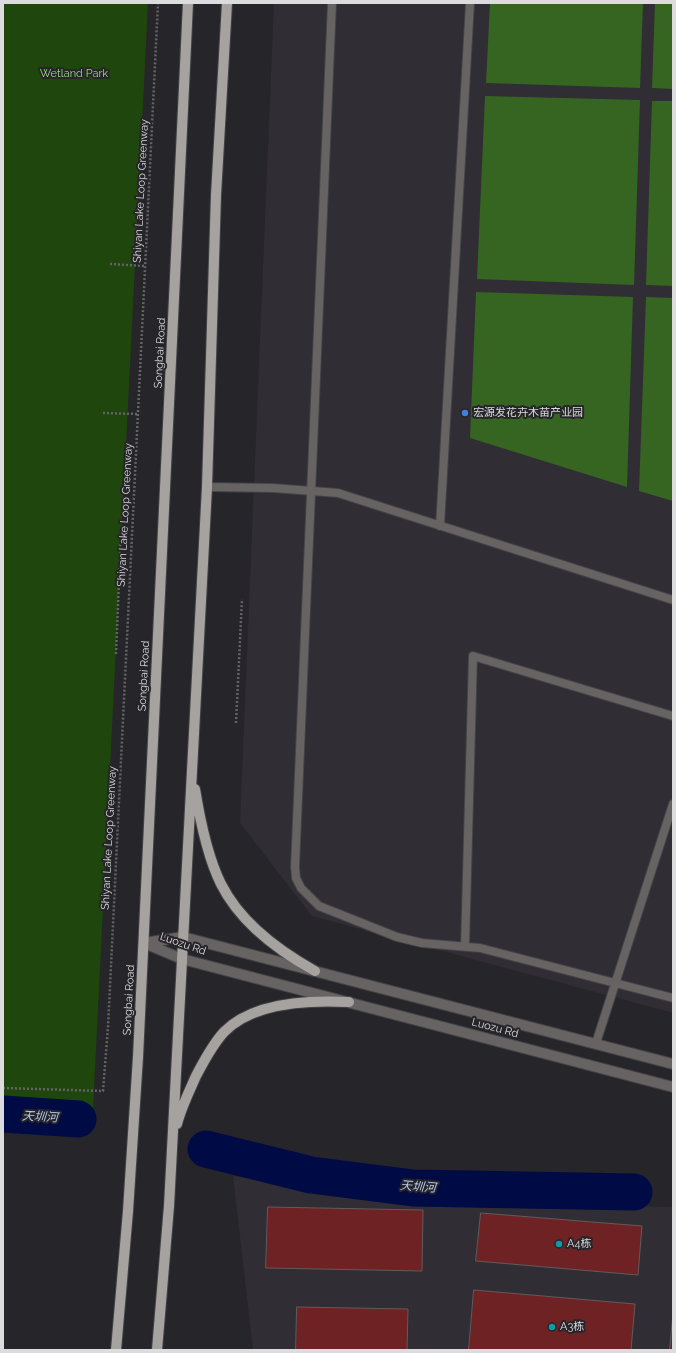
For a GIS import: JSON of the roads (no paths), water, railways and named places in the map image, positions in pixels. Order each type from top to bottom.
[{"type":"main road","name":"Songbai Road","points":[[116,1350],[128,1211],[144,943],[188,3]]},
{"type":"main road","points":[[157,1350],[172,1144],[184,937],[207,487],[216,195],[227,3]]},
{"type":"main road","points":[[192,769],[203,829],[221,884],[233,903],[263,934],[294,959],[315,971]]},
{"type":"main road","points":[[172,1144],[177,1122],[194,1081],[204,1060],[224,1031],[239,1021],[259,1011],[281,1005],[325,1001],[349,1002]]},
{"type":"street","name":"Luozu Rd","points":[[144,943],[184,937],[673,1064]]},
{"type":"street","name":"Luozu Rd","points":[[144,943],[182,959],[673,1086]]},
{"type":"lane","points":[[332,3],[295,867],[296,878],[301,888],[319,906],[397,937],[422,943],[464,946],[673,998]]},
{"type":"lane","points":[[440,526],[470,3]]},
{"type":"lane","points":[[207,487],[311,490],[338,493],[673,600]]},
{"type":"lane","points":[[464,946],[473,656],[673,716]]},
{"type":"lane","points":[[596,1043],[673,804]]},
{"type":"waterway","name":"天圳河","points":[[3,1114],[78,1119]]},
{"type":"waterway","name":"天圳河","points":[[206,1149],[311,1175],[413,1188],[634,1192]]},
{"type":"place","name":"宏源发花卉木苗产业园","points":[[465,413]]},
{"type":"place","name":"A4栋","points":[[559,1244]]},
{"type":"place","name":"A3栋","points":[[552,1327]]},
{"type":"park label","name":"Wetland Park","points":[[74,74]]}]
